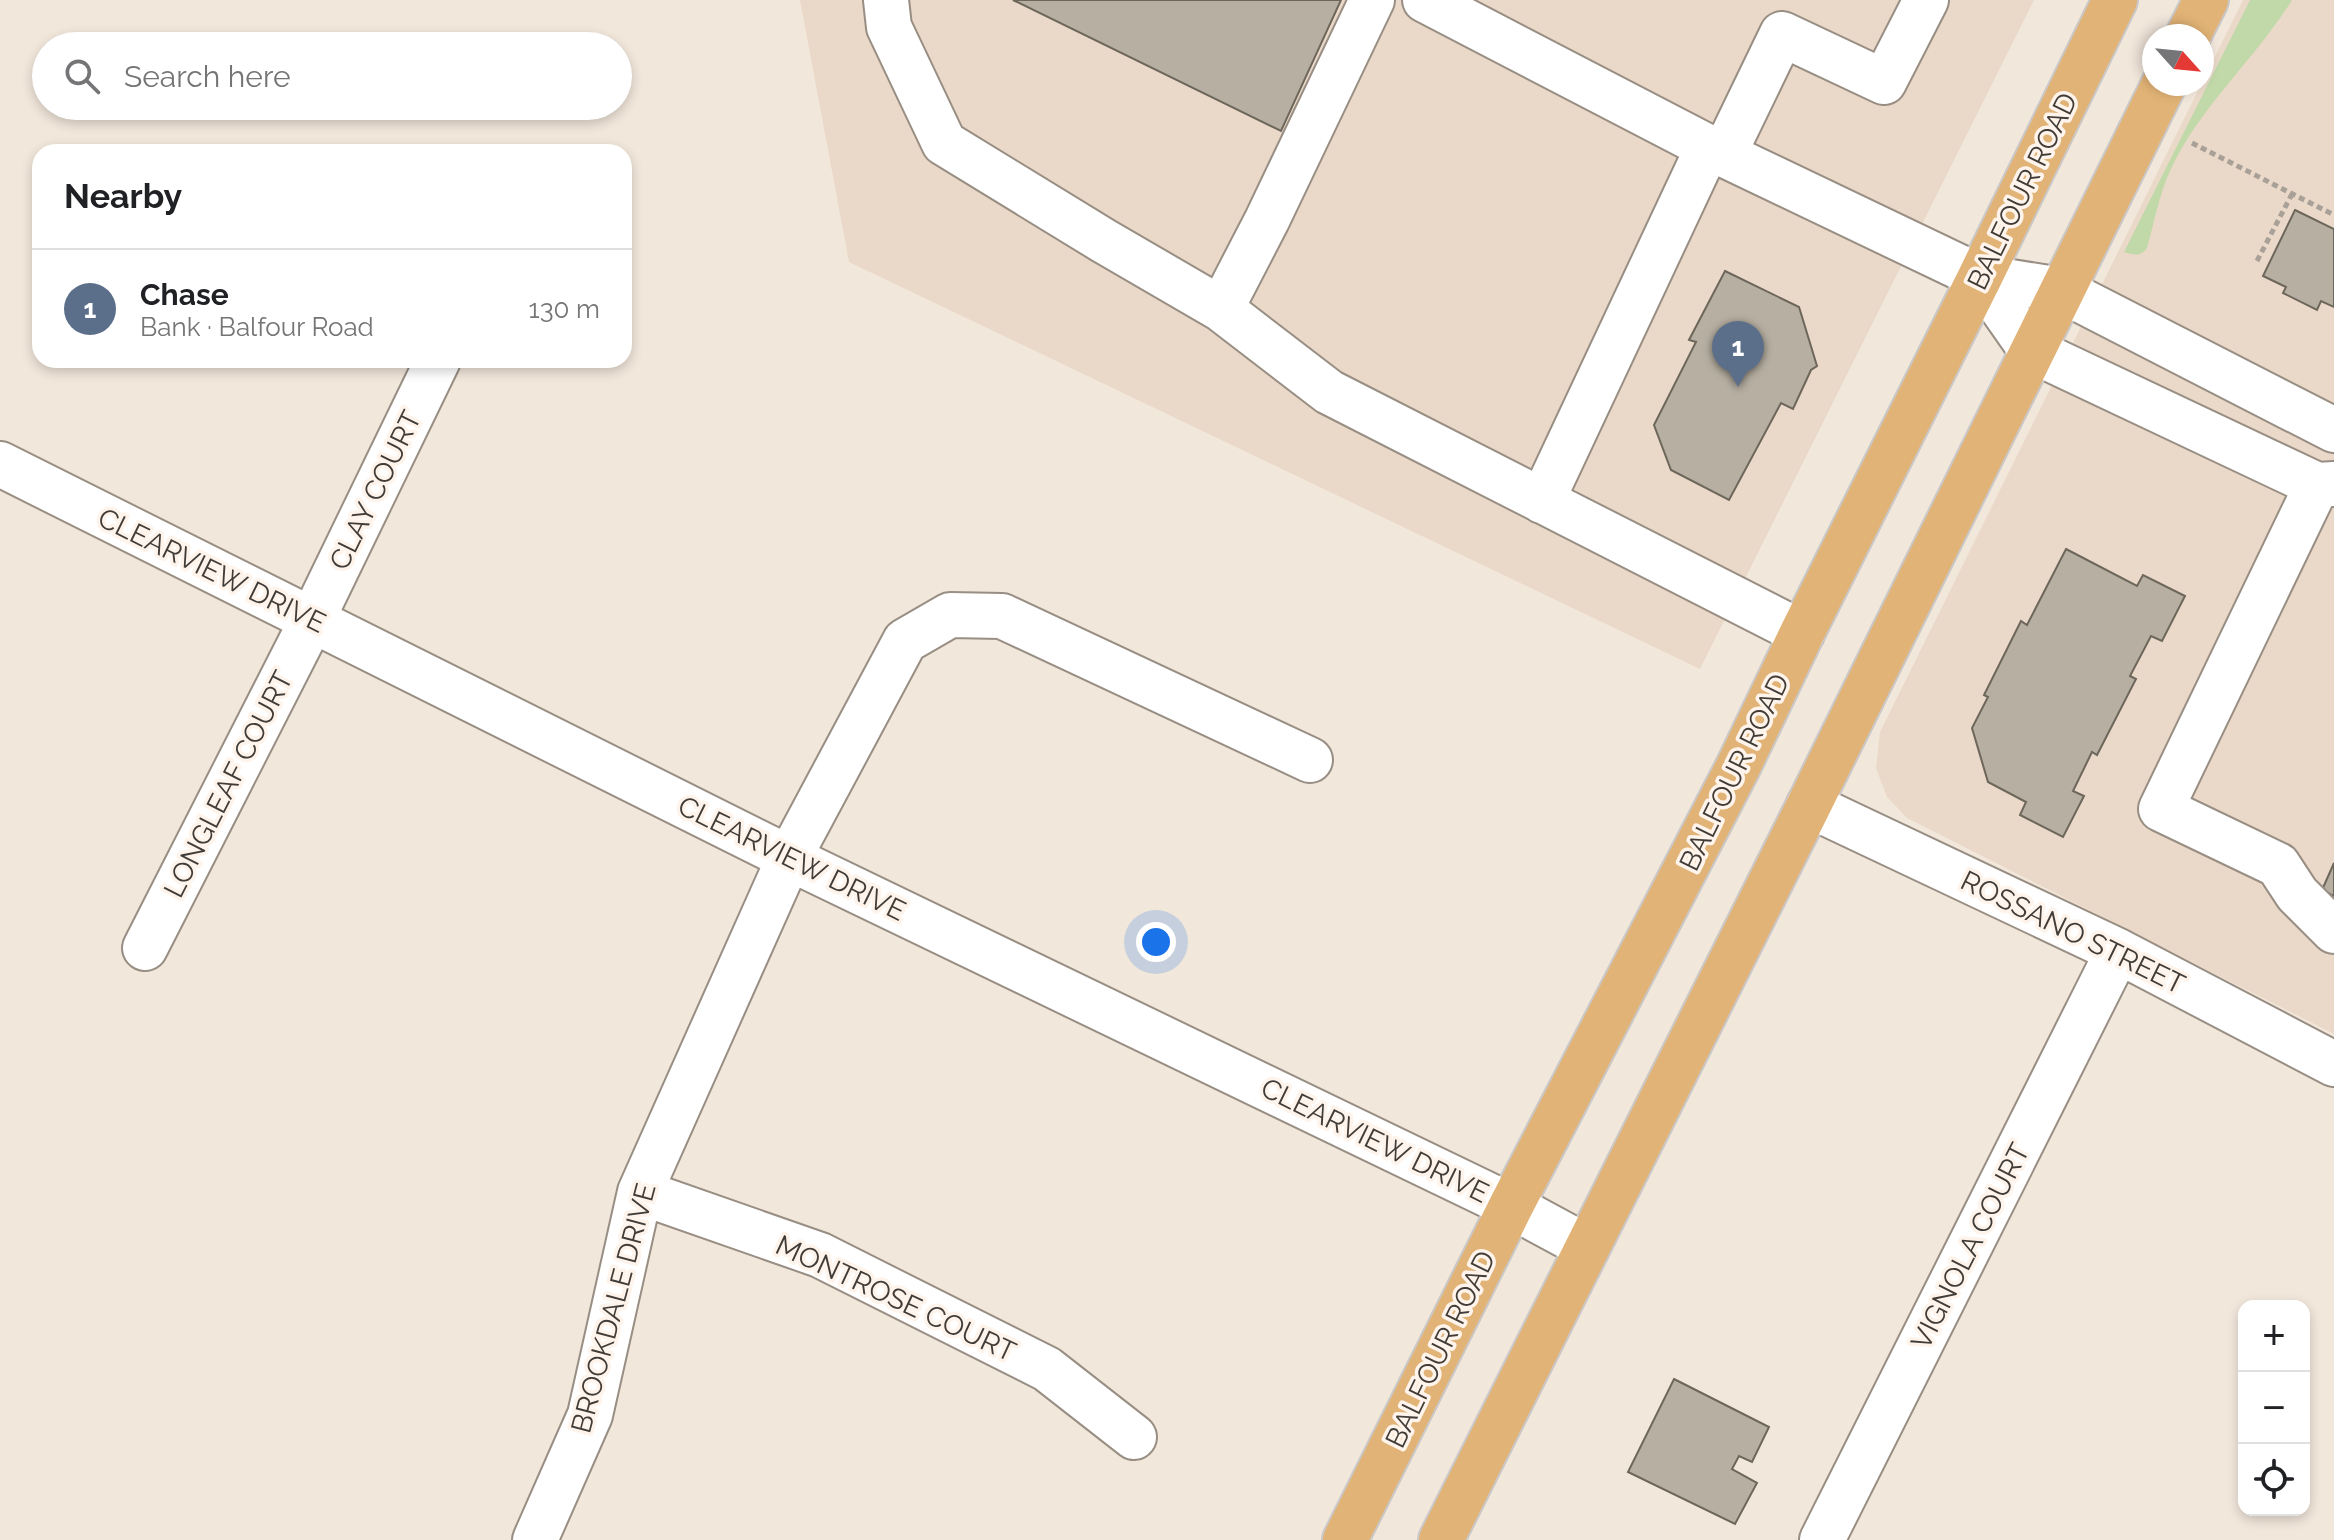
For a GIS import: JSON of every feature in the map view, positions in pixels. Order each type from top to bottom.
[{"type":"main road","name":"BALFOUR ROAD","points":[[1345,1540],[1511,1206],[1738,767],[2115,0]]},
{"type":"main road","points":[[2194,24],[2206,0]]},
{"type":"main road","points":[[1441,1540],[1809,805],[2158,96]]},
{"type":"street","points":[[886,0],[889,27],[944,143],[1221,309],[1329,392],[1802,633]]},
{"type":"street","points":[[1221,309],[1372,0]]},
{"type":"street","points":[[1425,0],[1716,150],[1980,277],[2061,290],[2334,430]]},
{"type":"street","points":[[1542,501],[1716,150],[1782,34],[1884,82],[1926,0]]},
{"type":"street","points":[[1980,277],[2031,350],[2325,485],[2161,809],[2278,865],[2297,894],[2334,931]]},
{"type":"street","name":"CLAY COURT","points":[[312,620],[434,368]]},
{"type":"street","name":"CLEARVIEW DRIVE","points":[[0,464],[789,858],[1511,1206],[1587,1247]]},
{"type":"street","name":"BROOKDALE DRIVE","points":[[535,1540],[590,1415],[640,1192],[789,858],[905,641],[950,615],[1002,616],[1310,760]]},
{"type":"street","name":"LONGLEAF COURT","points":[[145,948],[312,620]]},
{"type":"street","name":"ROSSANO STREET","points":[[1809,805],[2118,951],[2334,1064]]},
{"type":"street","name":"VIGNOLA COURT","points":[[1822,1540],[2118,951]]},
{"type":"street","name":"MONTROSE COURT","points":[[640,1192],[820,1255],[1047,1369],[1134,1437]]},
{"type":"path","points":[[2192,143],[2334,215]]},
{"type":"path","points":[[2257,261],[2292,194]]},
{"type":"shaded area","points":[[800,0],[2034,0],[1700,669],[849,262]]},
{"type":"shaded area","points":[[2243,0],[2334,0],[2334,1034],[1907,818],[1887,797],[1876,768],[1880,732],[2195,96],[2214,96],[2214,58]]},
{"type":"green space","points":[[2250,0],[2292,0],[2182,147],[2163,190],[2145,251],[2139,254],[2124,252],[2202,96],[2214,96],[2214,72]]},
{"type":"building","points":[[1013,0],[1341,0],[1281,131]]},
{"type":"building","points":[[2295,210],[2334,229],[2334,307],[2321,301],[2317,310],[2283,293],[2286,287],[2263,276]]},
{"type":"building","points":[[1725,271],[1799,307],[1817,366],[1811,370],[1793,409],[1781,403],[1729,500],[1671,470],[1654,425],[1696,342],[1689,340]]},
{"type":"building","points":[[2066,549],[2137,586],[2143,575],[2185,596],[2162,641],[2151,636],[2130,676],[2136,679],[2097,755],[2092,752],[2073,791],[2084,796],[2063,837],[2020,815],[2026,802],[1988,782],[1972,728],[1988,697],[1984,695],[2021,621],[2027,625]]},
{"type":"building","points":[[2334,863],[2334,896],[2322,890]]},
{"type":"building","points":[[1674,1379],[1769,1427],[1752,1462],[1739,1456],[1732,1469],[1757,1483],[1735,1524],[1628,1472]]},
{"type":"place","name":"Chase","points":[[1738,387]]}]
